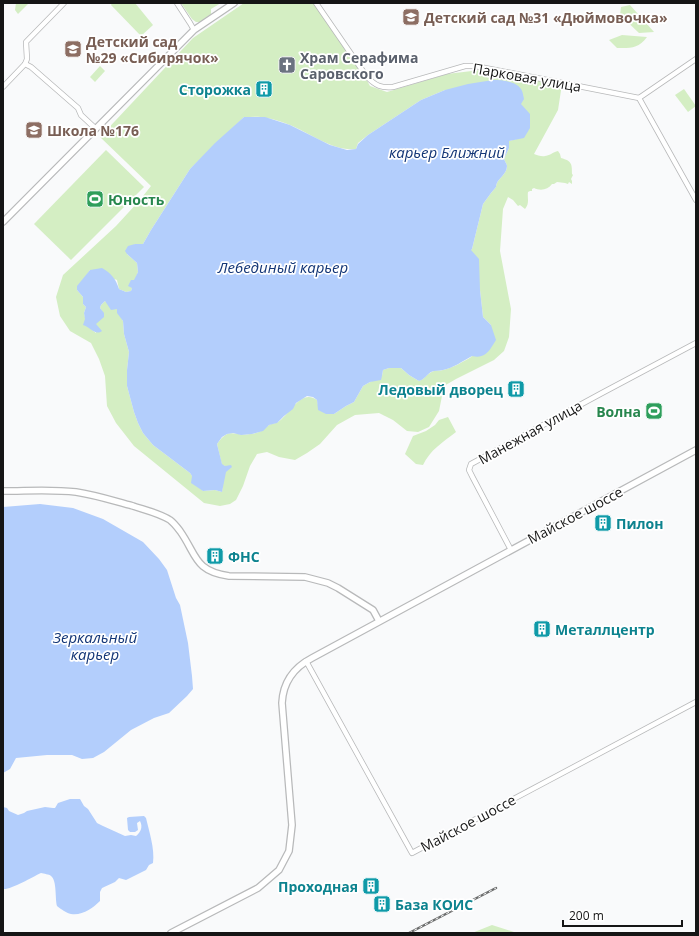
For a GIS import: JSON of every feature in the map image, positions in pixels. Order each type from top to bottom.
[{"type":"street","points":[[3,87],[25,64],[27,59],[26,42],[64,3]]},
{"type":"street","points":[[177,3],[194,30]]},
{"type":"street","points":[[3,222],[194,30],[234,3]]},
{"type":"street","name":"Парковая улица","points":[[316,3],[367,77],[377,86],[386,88],[393,87],[465,66],[475,66],[639,98]]},
{"type":"street","points":[[696,59],[639,98],[696,200]]},
{"type":"street","points":[[25,64],[31,67],[78,108],[81,115],[96,129]]},
{"type":"street","name":"Манежная улица","points":[[510,550],[469,470],[471,464],[696,344]]},
{"type":"street","name":"Майское шоссе","points":[[170,933],[258,888],[279,870],[289,851],[292,825],[283,720],[283,695],[285,687],[293,671],[306,661],[696,450]]},
{"type":"street","points":[[3,491],[53,490],[76,492],[105,498],[158,514],[171,520],[176,525],[183,534],[197,561],[201,566],[211,572],[229,576],[305,576],[328,583],[338,588],[373,610],[379,621]]},
{"type":"street","name":"Майское шоссе","points":[[306,661],[412,853],[696,702]]},
{"type":"green space","points":[[16,3],[29,3],[18,14],[15,10]]},
{"type":"green space","points":[[112,3],[135,3],[153,25],[141,36],[111,5]]},
{"type":"green space","points":[[181,3],[221,3],[211,9],[211,14],[200,22],[196,22],[192,19]]},
{"type":"green space","points":[[244,3],[314,3],[370,86],[387,92],[447,74],[480,70],[562,84],[558,110],[534,154],[544,156],[558,151],[561,158],[571,163],[573,175],[571,179],[572,184],[569,182],[568,184],[557,182],[548,188],[532,189],[532,191],[528,192],[528,203],[525,209],[520,205],[518,206],[508,197],[503,209],[500,251],[511,309],[509,337],[504,351],[494,360],[444,386],[439,411],[429,427],[418,432],[407,431],[393,420],[379,413],[355,415],[337,425],[320,444],[295,460],[279,457],[267,452],[257,454],[250,466],[236,500],[230,504],[220,506],[204,503],[134,446],[116,423],[107,406],[105,376],[91,343],[70,331],[60,316],[56,297],[63,275],[116,226],[151,186],[100,137],[193,38]],"holes":[[[445,90],[524,137],[509,141],[509,148],[504,159],[507,169],[483,204],[472,249],[470,250],[480,290],[483,317],[491,325],[471,357],[449,368],[432,372],[419,381],[401,368],[389,368],[383,370],[382,376],[363,386],[354,402],[334,414],[319,410],[317,400],[311,397],[306,397],[296,404],[278,422],[270,424],[259,432],[244,435],[232,433],[225,435],[217,444],[222,465],[225,466],[222,492],[215,490],[203,491],[190,473],[153,445],[143,433],[134,412],[127,386],[129,352],[124,334],[123,321],[117,309],[105,301],[101,305],[100,308],[102,311],[95,324],[96,333],[87,326],[84,313],[86,307],[83,304],[83,297],[77,290],[90,270],[117,280],[119,289],[126,292],[131,291],[138,272],[137,263],[127,254],[135,244],[143,244],[190,169],[244,117],[261,117],[275,120],[298,128],[339,148],[356,149],[358,143],[368,135],[421,100]]]},
{"type":"green space","points":[[630,5],[654,32],[639,33],[620,15],[621,7]]},
{"type":"green space","points":[[622,35],[647,37],[637,46],[630,48],[617,48],[609,40]]},
{"type":"green space","points":[[100,66],[105,71],[95,82],[90,77]]},
{"type":"green space","points":[[684,89],[696,106],[688,112],[675,95]]},
{"type":"green space","name":"Юность","points":[[106,150],[144,187],[71,260],[34,224]]},
{"type":"green space","points":[[448,417],[456,432],[429,455],[423,465],[416,464],[405,454],[413,436],[426,431],[435,425],[439,420]]},
{"type":"green space","points":[[492,925],[517,933],[472,933]]},
{"type":"water","name":"Лебединый карьер","points":[[493,80],[504,81],[519,86],[523,92],[524,99],[521,104],[530,114],[530,128],[524,138],[509,141],[509,148],[504,159],[507,169],[483,204],[471,250],[479,259],[483,317],[491,325],[496,340],[489,351],[481,356],[472,356],[450,368],[431,372],[419,381],[401,368],[389,368],[383,370],[381,380],[370,382],[363,386],[354,402],[334,414],[326,414],[318,410],[317,400],[313,397],[307,396],[296,403],[293,409],[277,423],[269,425],[263,431],[241,435],[233,433],[222,437],[217,444],[222,464],[225,466],[231,465],[232,467],[226,472],[222,492],[215,490],[203,491],[191,483],[192,476],[190,473],[153,445],[143,433],[138,423],[127,386],[129,352],[124,334],[123,321],[117,313],[117,309],[111,310],[105,301],[100,308],[104,313],[104,317],[96,324],[102,331],[92,331],[83,325],[86,307],[83,304],[83,297],[77,290],[77,286],[90,270],[102,268],[113,277],[119,289],[126,292],[131,291],[132,288],[128,286],[131,280],[134,280],[138,272],[137,263],[125,251],[128,246],[143,244],[190,169],[215,143],[244,117],[265,117],[290,125],[330,145],[347,150],[356,149],[358,144],[368,135],[421,100],[445,90]]},
{"type":"water","name":"Зеркальный карьер","points":[[40,504],[73,508],[103,519],[143,542],[159,559],[167,570],[176,598],[180,605],[188,643],[193,689],[169,713],[154,718],[131,730],[104,752],[93,758],[82,759],[72,755],[47,755],[16,758],[10,769],[3,773],[3,507]]},
{"type":"water","points":[[70,799],[80,799],[97,823],[125,836],[136,836],[141,827],[140,821],[137,823],[138,830],[135,832],[130,832],[128,830],[127,818],[144,816],[146,818],[153,852],[153,863],[149,865],[146,870],[126,880],[119,878],[115,882],[102,888],[100,892],[100,901],[87,911],[79,914],[67,913],[57,906],[54,881],[49,875],[41,873],[7,889],[3,889],[3,807],[18,815],[27,811],[45,807],[55,808],[58,803]]},
{"type":"railway","points":[[409,933],[496,888]]},
{"type":"place","name":"Детский сад №31 «Дюймовочка»","points":[[411,17]]},
{"type":"place","name":"Детский сад №29 «Сибирячок»","points":[[73,49]]},
{"type":"place","name":"Храм Серафима Саровского","points":[[287,65]]},
{"type":"place","name":"Сторожка","points":[[264,89]]},
{"type":"place","name":"Школа №176","points":[[34,130]]},
{"type":"place","name":"Юность","points":[[95,199]]},
{"type":"place","name":"Ледовый дворец","points":[[516,389]]},
{"type":"place","name":"Волна","points":[[654,411]]},
{"type":"place","name":"Пилон","points":[[603,523]]},
{"type":"place","name":"ФНС","points":[[215,556]]},
{"type":"place","name":"Металлцентр","points":[[542,629]]},
{"type":"place","name":"Проходная","points":[[371,886]]},
{"type":"place","name":"База КОИС","points":[[382,904]]},
{"type":"water label","name":"карьер Ближний","points":[[447,152]]}]
